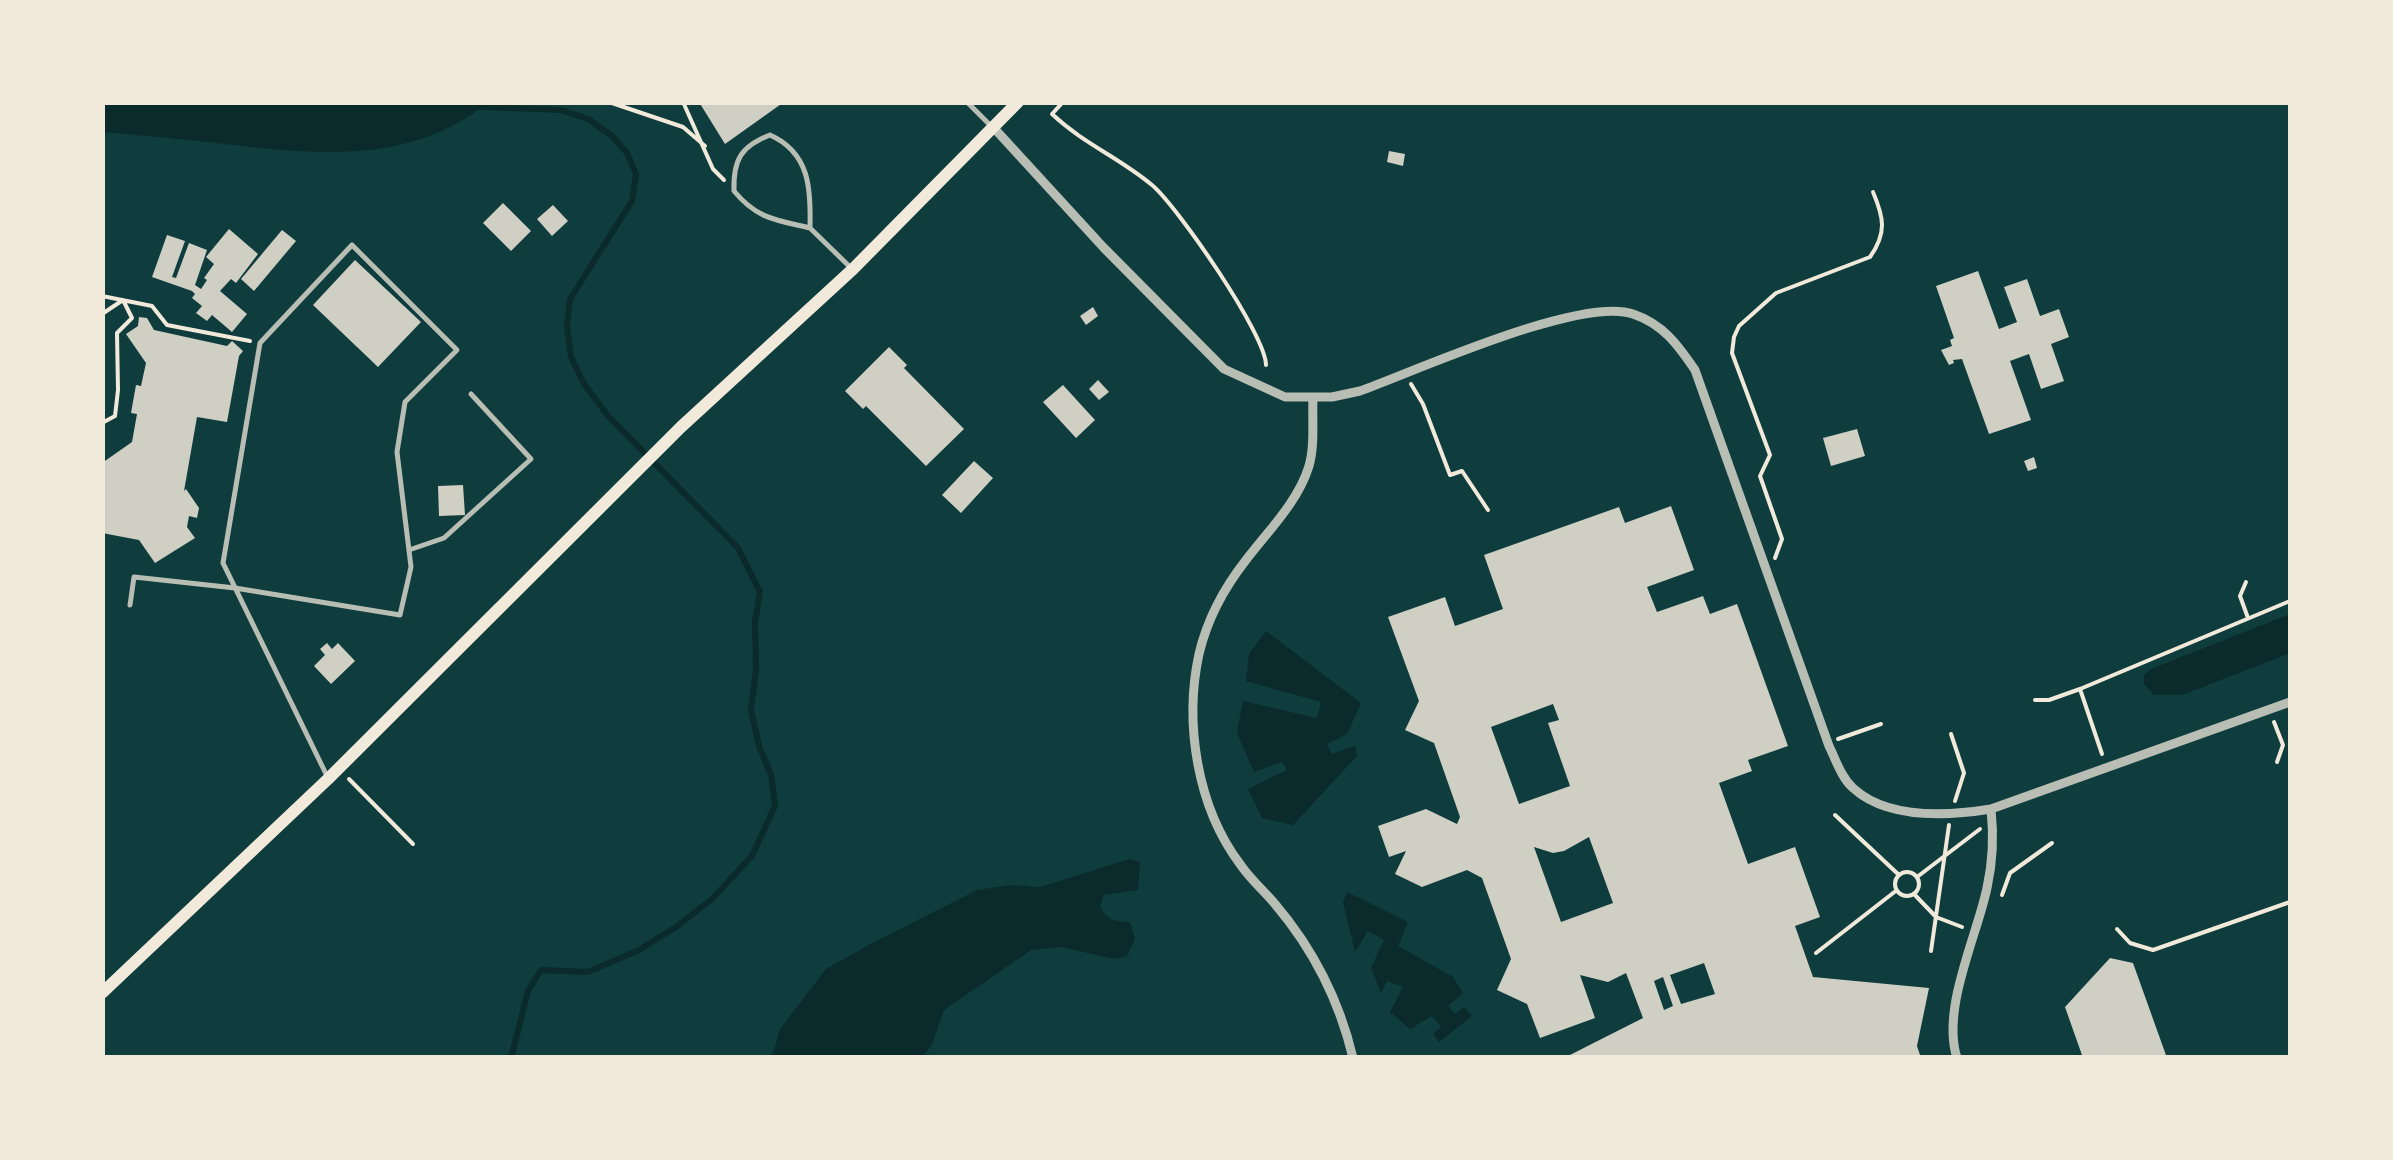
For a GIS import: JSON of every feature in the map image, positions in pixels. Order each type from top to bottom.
[{"type":"main road","points":[[102,993],[333,773],[681,427],[853,269],[1018,102]]},
{"type":"street","points":[[993,128],[1224,369],[1285,397],[1313,398],[1360,391],[1578,313],[1630,312],[1655,324],[1674,339],[1695,370],[1828,742],[1843,775],[1854,789],[1872,800],[1906,811],[1992,815],[2107,768],[2290,702]]},
{"type":"street","points":[[1313,398],[1309,466],[1290,504],[1233,577],[1212,615],[1199,654],[1194,688],[1194,750],[1221,832],[1239,864],[1312,954],[1344,1018],[1353,1058]]},
{"type":"street","points":[[1958,1058],[1953,1044],[1954,1016],[1987,891],[1995,843],[1992,815]]},
{"type":"lane","points":[[967,102],[993,128]]},
{"type":"lane","points":[[810,228],[808,174],[800,157],[785,142],[770,136],[751,142],[738,155],[734,190],[749,210],[810,228],[853,269]]},
{"type":"lane","points":[[130,605],[134,577],[235,588],[400,615],[411,568],[397,452],[405,402],[457,350],[352,245],[260,343],[222,563],[235,588],[333,773]]},
{"type":"lane","points":[[409,550],[444,538],[531,458],[472,394]]},
{"type":"path","points":[[609,102],[683,127],[705,146]]},
{"type":"path","points":[[683,102],[714,170],[734,190]]},
{"type":"path","points":[[1063,102],[1052,114],[1078,138],[1135,172],[1174,205],[1242,306],[1266,354],[1266,365]]},
{"type":"path","points":[[1767,572],[1782,539],[1760,476],[1770,454],[1732,353],[1734,337],[1740,326],[1776,293],[1870,257],[1879,245],[1884,220],[1873,192]]},
{"type":"path","points":[[102,296],[152,306],[167,326],[260,343]]},
{"type":"path","points":[[102,314],[123,300]]},
{"type":"path","points":[[102,423],[115,416],[117,333],[132,318],[123,300]]},
{"type":"path","points":[[1411,384],[1423,404],[1450,475],[1462,471],[1488,510]]},
{"type":"path","points":[[2246,582],[2240,596],[2248,618]]},
{"type":"path","points":[[2035,700],[2049,700],[2080,689],[2290,600]]},
{"type":"path","points":[[2080,689],[2107,768]]},
{"type":"path","points":[[2272,718],[2284,745],[2277,762]]},
{"type":"path","points":[[1828,742],[1880,724]]},
{"type":"path","points":[[1931,951],[1950,816],[1964,773],[1951,734]]},
{"type":"path","points":[[333,773],[414,844]]},
{"type":"path","points":[[1834,815],[1899,875]]},
{"type":"path","points":[[1917,877],[1992,815]]},
{"type":"path","points":[[2002,895],[2010,873],[2052,842]]},
{"type":"path","points":[[1897,890],[1906,896],[1918,888],[1917,877],[1910,872],[1899,875]]},
{"type":"path","points":[[1816,954],[1897,890],[1899,875]]},
{"type":"path","points":[[1914,894],[1936,918],[1975,930]]},
{"type":"path","points":[[2117,929],[2130,943],[2153,950],[2290,902]]},
{"type":"water","points":[[475,102],[482,107],[421,139],[355,151],[286,150],[103,132],[103,103]]},
{"type":"water","points":[[2290,614],[2290,653],[2182,695],[2154,695],[2144,684],[2144,675],[2151,669]]},
{"type":"water","points":[[1266,631],[1361,703],[1347,734],[1327,744],[1332,754],[1355,746],[1357,756],[1293,825],[1262,818],[1248,789],[1287,770],[1282,762],[1254,772],[1237,733],[1243,701],[1317,718],[1321,702],[1246,681],[1249,654]]},
{"type":"water","points":[[1130,859],[1140,862],[1138,890],[1104,895],[1100,906],[1112,919],[1130,922],[1135,939],[1127,956],[1115,959],[1061,947],[1031,950],[944,1010],[932,1045],[922,1057],[768,1057],[773,1053],[780,1029],[826,969],[876,941],[977,890],[1011,885],[1040,887]]},
{"type":"water","points":[[1347,892],[1408,922],[1398,946],[1453,977],[1463,993],[1448,1006],[1455,1014],[1464,1007],[1472,1016],[1439,1042],[1433,1034],[1441,1027],[1432,1016],[1410,1029],[1390,1012],[1403,987],[1387,981],[1381,993],[1371,968],[1384,940],[1368,931],[1355,952],[1343,902]]},
{"type":"building","points":[[699,102],[784,102],[725,144]]},
{"type":"building","points":[[1389,151],[1405,154],[1403,166],[1387,162]]},
{"type":"building","points":[[503,203],[531,231],[511,251],[483,223]]},
{"type":"building","points":[[553,205],[568,221],[552,236],[537,219]]},
{"type":"building","points":[[229,229],[258,254],[236,283],[231,279],[220,291],[247,314],[232,332],[212,315],[207,321],[196,313],[202,306],[192,298],[192,291],[152,277],[167,235],[185,241],[172,277],[176,278],[189,243],[207,250],[195,285],[201,289],[214,264],[206,257]]},
{"type":"building","points":[[282,230],[296,241],[254,291],[241,279]]},
{"type":"building","points":[[355,260],[421,322],[378,367],[313,305]]},
{"type":"building","points":[[1978,271],[1999,329],[2017,322],[2004,287],[2027,279],[2040,316],[2059,309],[2069,337],[2051,344],[2064,381],[2041,389],[2029,354],[2010,361],[2031,420],[1989,434],[1962,359],[1949,365],[1941,350],[1952,346],[1950,340],[1954,338],[1936,286]]},
{"type":"building","points":[[1093,307],[1098,316],[1086,325],[1080,316]]},
{"type":"building","points":[[139,317],[147,318],[154,330],[227,346],[232,341],[243,351],[227,422],[197,417],[184,491],[199,508],[197,518],[189,516],[187,527],[195,538],[155,563],[139,540],[102,533],[102,463],[132,442],[137,414],[131,413],[136,385],[141,386],[146,363],[126,334],[138,326]]},
{"type":"building","points":[[889,347],[907,365],[904,368],[964,429],[926,466],[866,406],[863,409],[845,391]]},
{"type":"building","points":[[1098,380],[1109,392],[1099,400],[1089,389]]},
{"type":"building","points":[[1063,385],[1095,420],[1076,438],[1043,402]]},
{"type":"building","points":[[1857,429],[1865,456],[1831,466],[1823,438]]},
{"type":"building","points":[[2034,457],[2037,468],[2028,471],[2024,461]]},
{"type":"building","points":[[974,461],[993,478],[961,513],[942,495]]},
{"type":"building","points":[[463,485],[465,515],[439,516],[438,486]]},
{"type":"building","points":[[1671,506],[1694,570],[1647,587],[1657,612],[1703,596],[1710,614],[1737,604],[1788,746],[1748,760],[1752,771],[1719,783],[1748,864],[1795,847],[1820,917],[1795,926],[1813,977],[1929,988],[1917,1046],[1921,1058],[1564,1058],[1643,1018],[1626,973],[1608,982],[1580,975],[1595,1018],[1540,1038],[1527,1004],[1497,990],[1511,959],[1482,878],[1467,870],[1422,887],[1395,874],[1406,851],[1389,857],[1378,826],[1426,809],[1457,824],[1460,817],[1434,743],[1405,730],[1419,701],[1388,617],[1445,597],[1455,626],[1503,609],[1484,555],[1619,507],[1625,523]],"holes":[[[1553,704],[1559,720],[1548,723],[1570,786],[1519,804],[1491,727]],[[1589,837],[1613,903],[1561,922],[1534,847],[1553,853]],[[1704,963],[1715,994],[1681,1004],[1670,975]],[[1663,977],[1673,1006],[1664,1010],[1654,981]]]},
{"type":"building","points":[[327,643],[332,649],[338,643],[355,661],[331,684],[314,666],[325,655],[320,649]]},
{"type":"building","points":[[2110,958],[2133,963],[2167,1058],[2083,1058],[2065,1007]]},
{"type":"waterway","points":[[482,107],[561,110],[588,119],[627,153],[636,174],[632,201],[570,299],[567,327],[571,357],[584,384],[609,417],[738,548],[760,592],[751,710],[771,775],[775,806],[752,856],[712,899],[676,927],[639,950],[588,972],[541,970],[528,991],[511,1058]]}]
